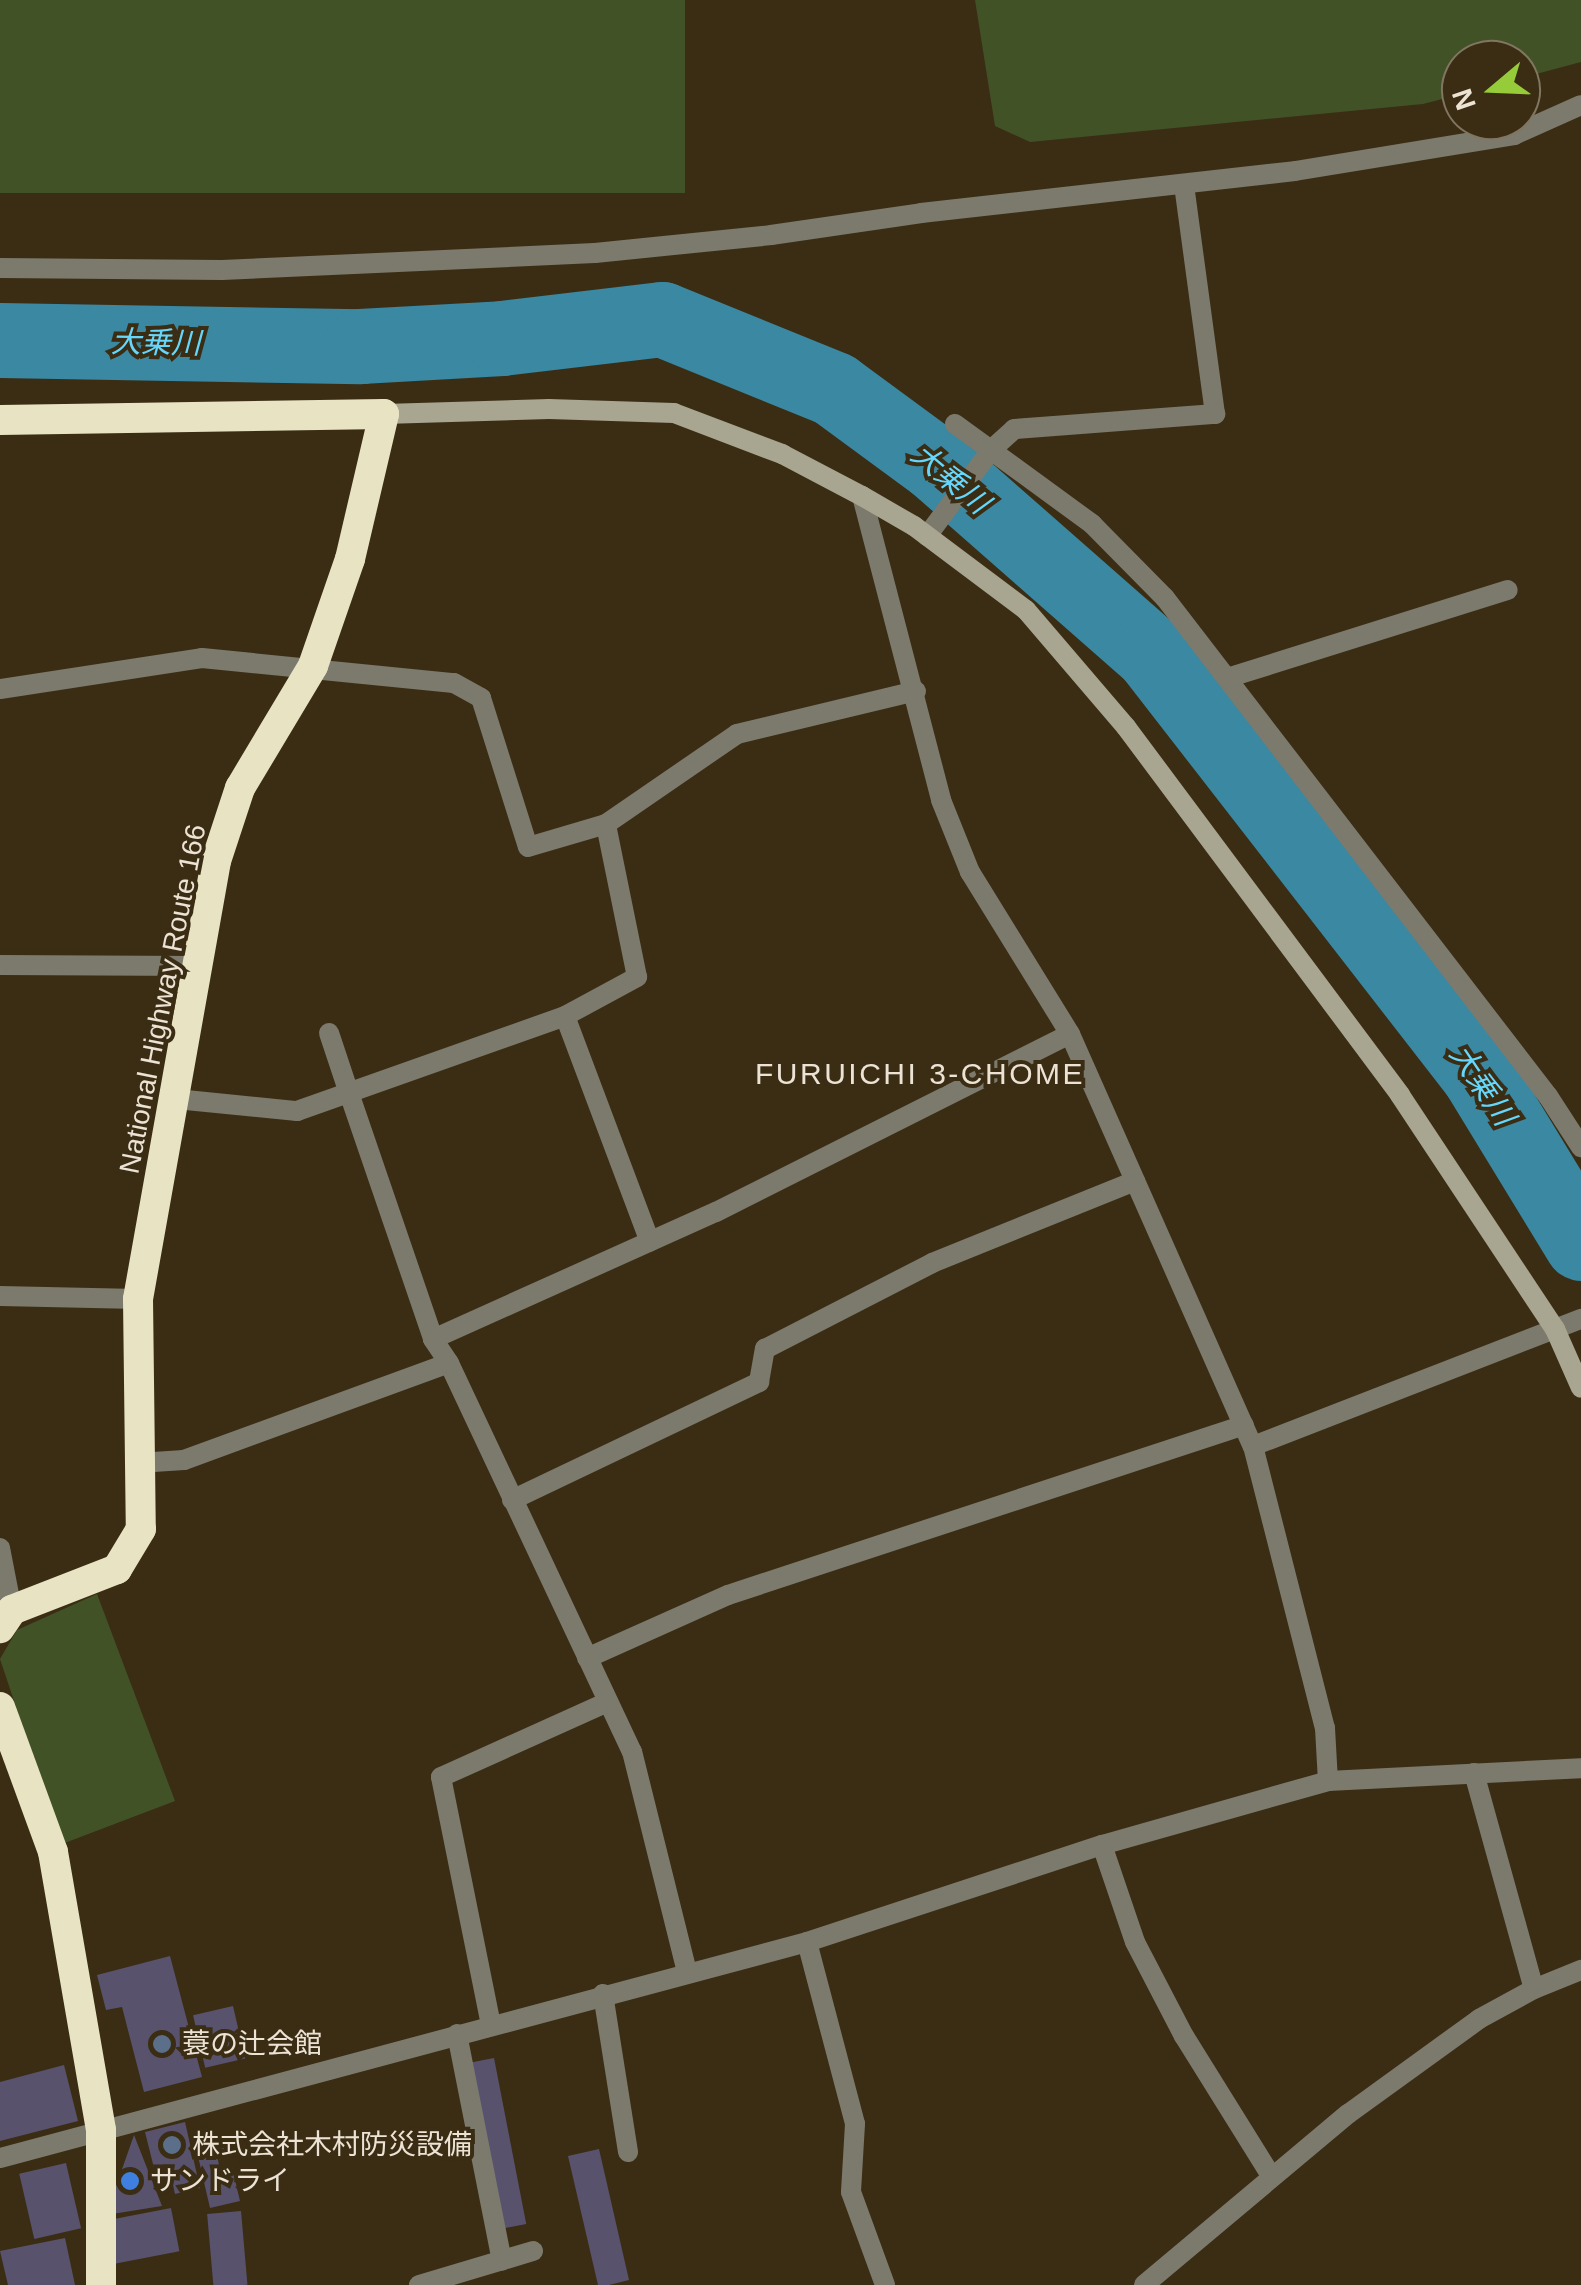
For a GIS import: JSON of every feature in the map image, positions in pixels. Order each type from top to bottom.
[{"type":"highway","points":[[0,420],[384,414]]},
{"type":"highway","name":"National Highway Route 166","points":[[6,1619],[117,1569],[142,1529],[138,1299],[216,861],[240,788],[313,666],[350,559],[384,414]]},
{"type":"highway","points":[[0,1707],[53,1852],[101,2130],[101,2285]]},
{"type":"street","points":[[0,268],[222,270],[595,253],[1184,186],[1514,135],[1581,105]]},
{"type":"street","points":[[928,536],[988,454],[1014,429],[1215,414],[1184,186]]},
{"type":"street","points":[[384,414],[549,409],[674,413],[782,454],[862,496],[928,536],[1026,610],[1126,727],[1400,1095],[1555,1329],[1581,1388]]},
{"type":"street","points":[[955,424],[988,454],[1092,524],[1165,598],[1548,1096],[1581,1147]]},
{"type":"street","points":[[862,496],[916,691],[941,800],[970,872],[1070,1034],[1253,1446],[1326,1728],[1328,1781]]},
{"type":"street","points":[[1227,678],[1508,590]]},
{"type":"street","points":[[0,689],[202,658],[313,666],[454,684],[481,698],[528,847],[606,824],[738,734],[916,691]]},
{"type":"street","points":[[176,1099],[297,1111],[565,1016],[637,978],[606,824]]},
{"type":"street","points":[[0,965],[197,966]]},
{"type":"street","points":[[565,1016],[650,1242]]},
{"type":"street","points":[[328,1034],[433,1339],[448,1363],[632,1752],[687,1972]]},
{"type":"street","points":[[433,1339],[650,1242],[1070,1034]]},
{"type":"street","points":[[512,1500],[760,1382],[765,1349],[932,1263],[1135,1180]]},
{"type":"street","points":[[0,1296],[138,1299]]},
{"type":"street","points":[[1253,1446],[1581,1319]]},
{"type":"street","points":[[138,1463],[184,1460],[448,1363]]},
{"type":"street","points":[[588,1658],[728,1595],[1244,1425]]},
{"type":"street","points":[[0,1548],[6,1619]]},
{"type":"street","points":[[490,2024],[440,1777],[608,1702]]},
{"type":"street","points":[[0,2158],[807,1942],[1102,1845],[1328,1781],[1581,1768]]},
{"type":"street","points":[[1474,1773],[1534,1988]]},
{"type":"street","points":[[1102,1845],[1135,1942],[1184,2036],[1271,2176]]},
{"type":"street","points":[[807,1942],[855,2124],[851,2192],[884,2285]]},
{"type":"street","points":[[1144,2285],[1271,2176],[1479,2019],[1534,1988],[1581,1970]]},
{"type":"street","points":[[603,1994],[628,2152]]},
{"type":"street","points":[[457,2034],[502,2261]]},
{"type":"street","points":[[419,2285],[533,2252]]},
{"type":"green space","points":[[0,0],[685,0],[685,193],[0,193]]},
{"type":"green space","points":[[975,0],[1581,0],[1581,62],[1541,73],[1541,40],[1441,40],[1441,99],[1423,104],[1030,142],[995,126]]},
{"type":"green space","points":[[97,1594],[175,1801],[62,1844],[0,1659],[17,1630]]},
{"type":"building","name":"蓑の辻会館","points":[[170,1956],[202,2077],[144,2092],[122,2007],[106,2010],[97,1975]]},
{"type":"building","points":[[233,2006],[245,2059],[205,2068],[193,2015]]},
{"type":"building","points":[[494,2058],[526,2224],[502,2229],[469,2063]]},
{"type":"building","points":[[64,2065],[78,2121],[0,2141],[0,2082]]},
{"type":"building","points":[[185,2122],[200,2188],[175,2194],[170,2172],[156,2176],[145,2132]]},
{"type":"building","points":[[223,2132],[230,2157],[218,2160],[220,2170],[232,2167],[240,2201],[210,2208],[194,2139]]},
{"type":"building","points":[[134,2135],[162,2206],[106,2215]]},
{"type":"building","points":[[599,2149],[629,2280],[609,2285],[598,2285],[568,2156]]},
{"type":"building","points":[[66,2163],[81,2228],[34,2239],[19,2174]]},
{"type":"building","points":[[171,2208],[179,2251],[115,2264],[106,2221]]},
{"type":"building","points":[[241,2211],[247,2285],[213,2285],[207,2214]]},
{"type":"building","points":[[65,2238],[75,2285],[8,2285],[0,2251]]},
{"type":"waterway","name":"大乗川","points":[[0,340],[360,346],[502,338],[662,319],[834,389],[936,464],[1152,654],[1478,1074],[1581,1243]]},
{"type":"place","name":"蓑の辻会館","points":[[162,2044]]},
{"type":"place","name":"株式会社木村防災設備","points":[[172,2145]]},
{"type":"place","name":"サンドライ","points":[[130,2181]]},
{"type":"district","name":"FURUICHI 3-CHOME","points":[[920,1074]]}]
